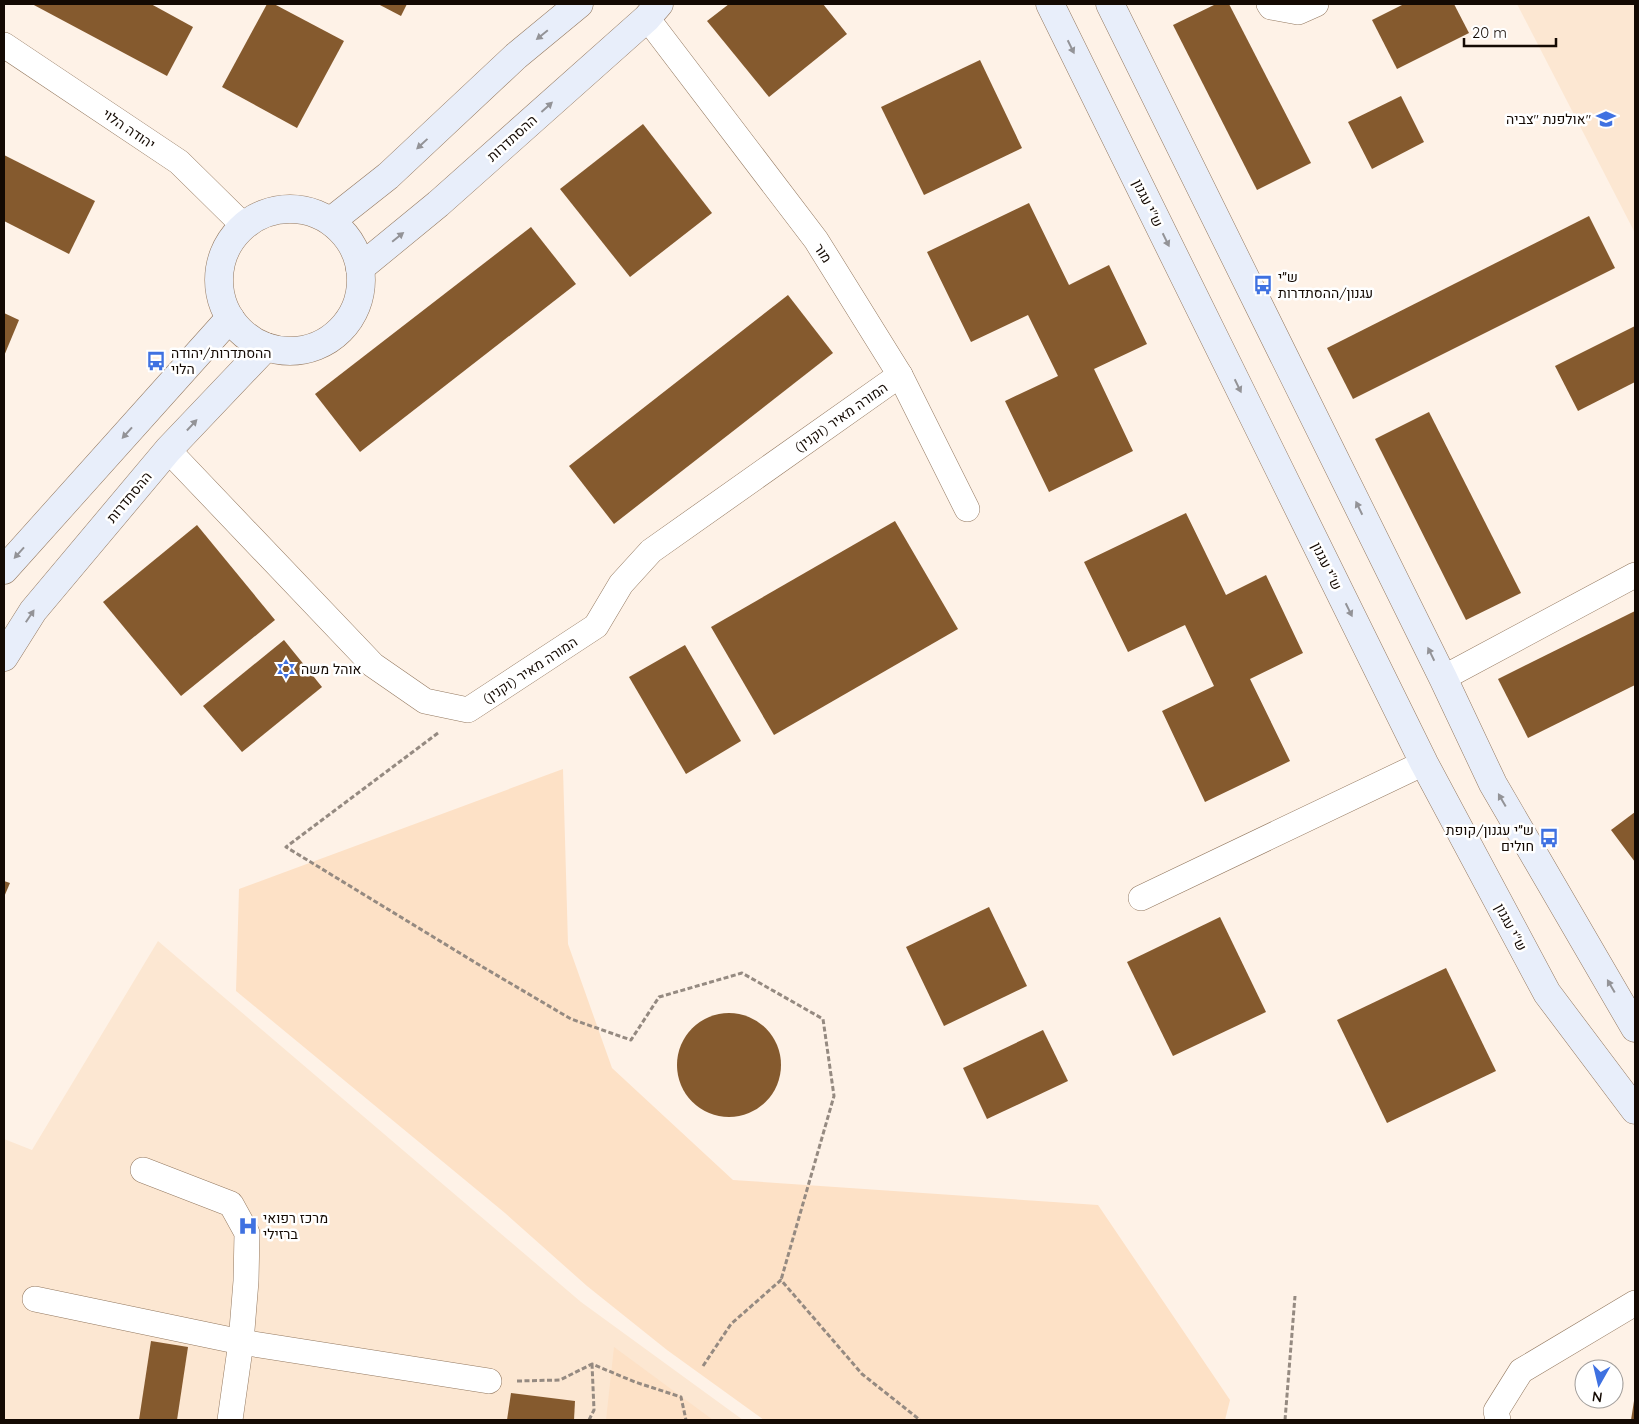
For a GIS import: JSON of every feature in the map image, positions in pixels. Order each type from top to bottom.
[{"type":"street","points":[[331,221],[388,176],[516,56],[579,4]]},
{"type":"street","name":"ש\"י עגנון","points":[[1050,4],[1424,763],[1547,993],[1635,1110]]},
{"type":"street","points":[[1110,4],[1443,678],[1493,784],[1635,1028]]},
{"type":"street","points":[[1269,4],[1270,7],[1298,12],[1316,4]]},
{"type":"street","name":"ההסתדרות","points":[[360,268],[438,204],[653,11]]},
{"type":"street","name":"מור","points":[[653,11],[816,240],[900,375],[967,509]]},
{"type":"street","name":"יהודה הלוי","points":[[4,45],[178,162],[243,225]]},
{"type":"street","points":[[286,208],[310,211],[331,221],[345,234],[355,250],[360,268],[361,286],[357,304],[348,320],[336,334],[320,344],[303,350],[284,351],[266,346],[246,335],[230,318],[221,300],[218,280],[220,266],[230,241],[243,225],[263,213],[286,208]]},
{"type":"street","points":[[4,570],[230,318]]},
{"type":"street","name":"ההסתדרות","points":[[4,657],[33,612],[168,450],[266,346]]},
{"type":"street","name":"המורה מאיר (וקנין)","points":[[168,450],[374,665],[424,701],[468,710],[596,626],[621,584],[651,552],[900,375]]},
{"type":"street","points":[[1443,678],[1635,575]]},
{"type":"street","points":[[1141,898],[1424,763]]},
{"type":"street","points":[[143,1170],[231,1204],[247,1233],[246,1281],[241,1342],[230,1420]]},
{"type":"street","points":[[34,1299],[241,1342],[489,1381]]},
{"type":"street","points":[[1498,1420],[1496,1412],[1522,1371],[1635,1303]]},
{"type":"path","points":[[468,710],[286,847],[571,1020],[631,1040],[659,997],[742,973],[823,1019],[834,1096],[781,1280],[731,1324],[702,1366]]},
{"type":"path","points":[[781,1280],[862,1374],[920,1420]]},
{"type":"path","points":[[1285,1420],[1295,1296]]},
{"type":"path","points":[[489,1381],[560,1380],[592,1364],[635,1382],[681,1397],[686,1420]]},
{"type":"path","points":[[590,1420],[594,1410],[592,1364]]},
{"type":"shaded area","name":"אולפנת \"צביה\"","points":[[1517,4],[1635,4],[1635,233]]},
{"type":"shaded area","points":[[563,769],[568,944],[612,1068],[733,1180],[1098,1205],[1230,1400],[1225,1420],[764,1420],[667,1350],[587,1286],[505,1213],[236,991],[239,889]]},
{"type":"shaded area","name":"מרכז רפואי ברזילי","points":[[158,941],[581,1302],[743,1420],[4,1420],[4,1139],[32,1150]]},
{"type":"shaded area","points":[[614,1347],[713,1420],[606,1420]]},
{"type":"building","points":[[32,4],[151,4],[193,27],[167,76]]},
{"type":"building","points":[[267,4],[274,4],[344,41],[297,128],[222,87]]},
{"type":"building","points":[[378,4],[407,4],[401,16]]},
{"type":"building","points":[[729,4],[823,4],[847,34],[769,97],[707,21]]},
{"type":"building","points":[[1216,4],[1229,4],[1311,163],[1257,190],[1173,25]]},
{"type":"building","points":[[1404,4],[1454,4],[1469,33],[1397,69],[1372,20]]},
{"type":"building","points":[[980,60],[1022,148],[924,195],[881,107]]},
{"type":"building","points":[[1401,96],[1424,142],[1372,169],[1348,122]]},
{"type":"building","points":[[643,124],[712,213],[630,277],[560,189]]},
{"type":"building","points":[[4,155],[95,201],[69,254],[4,221]]},
{"type":"building","points":[[1029,203],[1069,285],[1109,265],[1147,344],[1094,369],[1133,451],[1049,492],[1005,401],[1058,376],[1028,315],[971,342],[927,252]]},
{"type":"building","points":[[1589,216],[1615,268],[1353,399],[1327,348]]},
{"type":"building","points":[[531,227],[576,284],[360,452],[315,394]]},
{"type":"building","points":[[788,295],[833,353],[614,524],[569,466]]},
{"type":"building","points":[[4,313],[19,320],[4,356]]},
{"type":"building","points":[[1635,326],[1635,382],[1578,411],[1555,366]]},
{"type":"building","points":[[1429,412],[1521,593],[1466,620],[1375,439]]},
{"type":"building","points":[[1186,513],[1226,595],[1266,575],[1303,653],[1250,679],[1290,761],[1205,802],[1162,711],[1214,686],[1185,625],[1128,652],[1084,562]]},
{"type":"building","points":[[895,521],[958,629],[774,735],[711,627]]},
{"type":"building","points":[[197,525],[275,620],[181,696],[103,602]]},
{"type":"building","points":[[1635,611],[1635,685],[1528,738],[1498,679]]},
{"type":"building","points":[[284,640],[322,687],[242,752],[203,706]]},
{"type":"building","points":[[685,645],[741,741],[686,774],[629,677]]},
{"type":"building","points":[[1635,812],[1635,862],[1611,830]]},
{"type":"building","points":[[4,881],[10,883],[4,897]]},
{"type":"building","points":[[989,907],[1027,986],[944,1026],[906,947]]},
{"type":"building","points":[[1220,917],[1266,1012],[1173,1056],[1127,962]]},
{"type":"building","points":[[1446,968],[1496,1071],[1387,1123],[1337,1020]]},
{"type":"building","points":[[729,1013],[749,1017],[758,1021],[766,1028],[773,1036],[777,1045],[781,1065],[777,1085],[773,1094],[766,1102],[758,1109],[749,1113],[729,1117],[709,1113],[700,1109],[692,1102],[685,1094],[681,1085],[677,1065],[681,1045],[685,1036],[692,1028],[700,1021],[709,1017]]},
{"type":"building","points":[[1043,1030],[1068,1081],[987,1119],[963,1068]]},
{"type":"building","points":[[151,1341],[188,1347],[177,1420],[139,1420]]},
{"type":"building","points":[[511,1393],[575,1401],[574,1420],[507,1420]]},
{"type":"building","points":[[1634,1401],[1635,1420],[1631,1420]]},
{"type":"place","name":"אולפנת \"צביה\"","points":[[1606,119]]},
{"type":"place","name":"ש״י עגנון/ההסתדרות","points":[[1263,285]]},
{"type":"place","name":"ההסתדרות/יהודה הלוי","points":[[156,361]]},
{"type":"place","name":"אוהל משה","points":[[286,669]]},
{"type":"place","name":"ש״י עגנון/קופת חולים","points":[[1549,838]]},
{"type":"place","name":"מרכז רפואי ברזילי","points":[[248,1226]]}]
